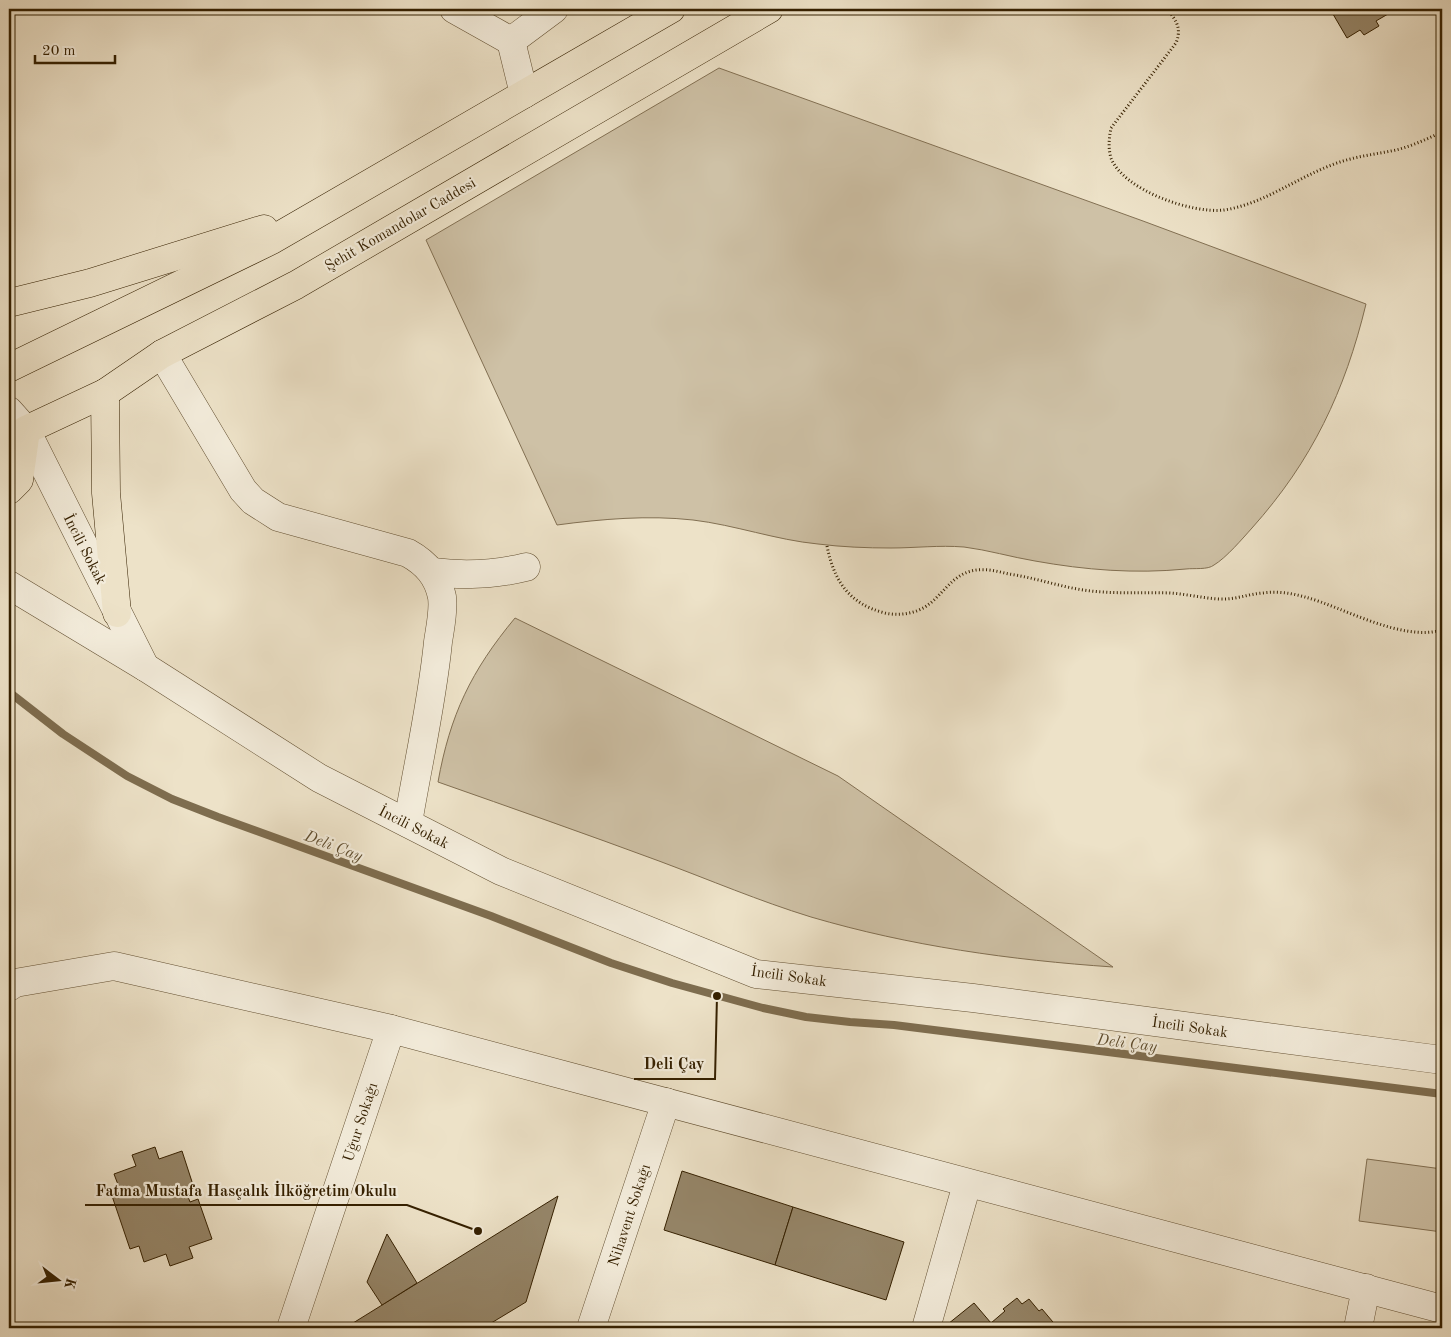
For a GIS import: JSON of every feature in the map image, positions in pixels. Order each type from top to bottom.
[{"type":"main road","points":[[9,368],[272,240],[671,9]]},
{"type":"main road","name":"Şehit Komandolar Caddesi","points":[[15,428],[105,393],[162,354],[296,285],[769,9]]},
{"type":"main road","points":[[9,303],[90,282],[323,210]]},
{"type":"main road","points":[[105,393],[106,493],[117,612]]},
{"type":"main road","points":[[9,490],[18,480],[15,428]]},
{"type":"street","points":[[454,9],[511,41],[524,94]]},
{"type":"street","points":[[511,41],[554,9]]},
{"type":"street","points":[[162,354],[244,490],[253,501],[266,510],[291,522],[408,553],[418,558],[432,572],[442,598],[442,612],[436,660],[408,823]]},
{"type":"street","name":"İncili Sokak","points":[[15,428],[117,612],[144,667]]},
{"type":"street","points":[[432,572],[470,576],[508,572],[526,567]]},
{"type":"street","name":"İncili Sokak","points":[[9,586],[144,667],[319,778],[501,871],[756,974],[972,998],[1442,1060]]},
{"type":"street","points":[[9,986],[15,983],[114,966],[391,1029],[1442,1309]]},
{"type":"street","name":"Uğur Sokağı","points":[[291,1328],[391,1029]]},
{"type":"street","name":"Nihavent Sokağı","points":[[591,1328],[666,1102]]},
{"type":"street","points":[[926,1328],[967,1184]]},
{"type":"street","points":[[1358,1328],[1366,1288]]},
{"type":"path","points":[[1167,9],[1178,25],[1179,31],[1176,43],[1111,128],[1109,138],[1112,158],[1117,169],[1125,178],[1179,205],[1222,210],[1252,202],[1312,173],[1340,162],[1396,150],[1442,132]]},
{"type":"path","points":[[827,546],[830,561],[836,574],[850,595],[867,607],[888,614],[901,615],[923,608],[936,600],[952,581],[960,576],[968,572],[986,570],[1090,591],[1128,594],[1170,593],[1221,599],[1242,598],[1262,593],[1290,594],[1305,597],[1376,623],[1421,633],[1442,630]]},
{"type":"shaded area","points":[[719,68],[1143,221],[1366,304],[1348,366],[1324,424],[1309,451],[1273,503],[1234,548],[1211,567],[1148,571],[1073,567],[964,547],[882,548],[827,545],[802,542],[693,520],[625,518],[557,525],[426,240]]},
{"type":"shaded area","points":[[515,618],[838,776],[1113,967],[998,956],[923,944],[811,917],[438,782],[449,736],[464,695],[486,657]]},
{"type":"shaded area","points":[[1367,1159],[1442,1169],[1442,1232],[1359,1221]]},
{"type":"building","points":[[1330,9],[1384,9],[1388,14],[1376,21],[1379,26],[1364,35],[1360,30],[1347,38]]},
{"type":"building","points":[[155,1147],[159,1159],[182,1151],[195,1191],[187,1194],[190,1202],[198,1199],[212,1239],[189,1247],[193,1258],[170,1266],[166,1254],[144,1262],[139,1246],[130,1249],[111,1193],[120,1190],[114,1174],[136,1166],[132,1155]]},
{"type":"building","points":[[682,1171],[793,1207],[775,1265],[664,1230]]},
{"type":"building","points":[[558,1196],[526,1302],[483,1328],[345,1328]]},
{"type":"building","points":[[793,1207],[904,1242],[886,1300],[775,1265]]},
{"type":"building","points":[[387,1234],[417,1283],[382,1305],[367,1282]]},
{"type":"building","points":[[1017,1298],[1022,1304],[1029,1299],[1039,1311],[1042,1309],[1058,1328],[943,1328],[974,1303],[991,1323],[1005,1311],[1003,1309]]},
{"type":"waterway","name":"Deli Çay","points":[[9,692],[63,734],[127,776],[172,799],[491,916],[611,963],[672,983],[763,1008],[806,1017],[894,1025],[1442,1094]]},
{"type":"place","name":"Deli Çay","points":[[717,996]]},
{"type":"place","name":"Fatma Mustafa Hasçalık İlköğretim Okulu","points":[[478,1231]]}]
